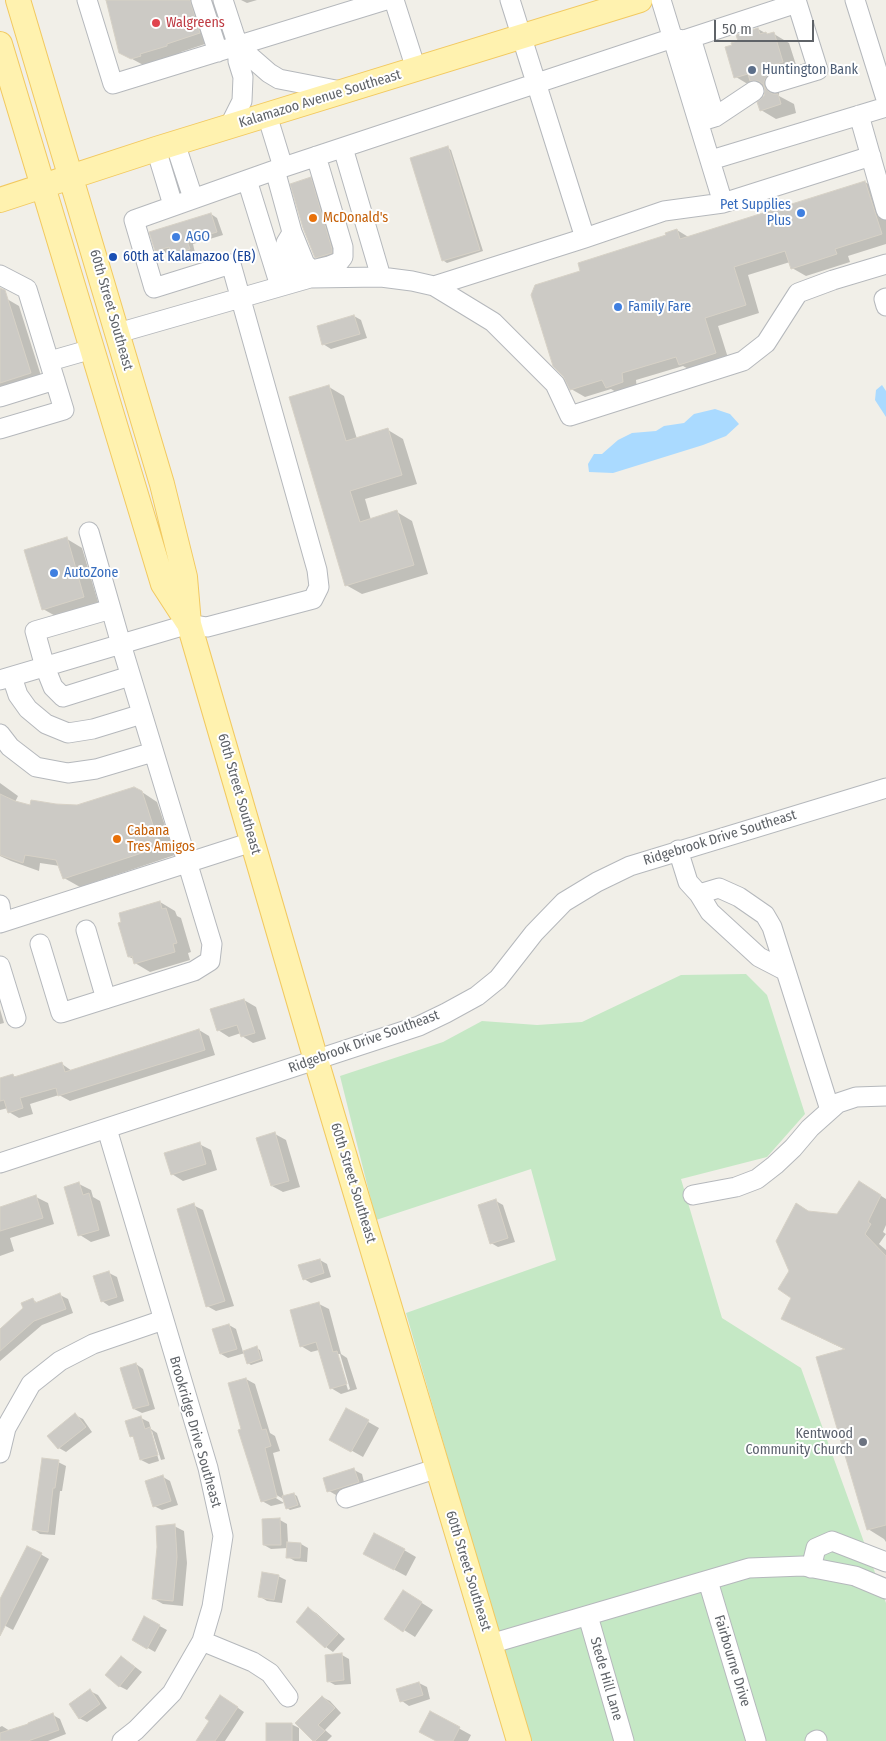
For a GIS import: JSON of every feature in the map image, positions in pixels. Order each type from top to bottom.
[{"type":"main road","name":"60th Street Southeast","points":[[18,0],[162,484],[185,577],[189,624],[316,1060],[519,1741]]},
{"type":"main road","name":"Kalamazoo Avenue Southeast","points":[[0,200],[165,146],[640,0]]},
{"type":"main road","name":"60th Street Southeast","points":[[0,44],[163,584],[189,624]]},
{"type":"main road","points":[[108,400],[121,414],[143,417]]},
{"type":"street","points":[[87,0],[113,84],[386,0]]},
{"type":"street","points":[[201,0],[218,52]]},
{"type":"street","points":[[223,0],[238,46],[238,61],[243,78],[242,101],[229,127]]},
{"type":"street","points":[[394,0],[416,69]]},
{"type":"street","points":[[511,0],[585,238]]},
{"type":"street","points":[[661,0],[682,38],[707,119],[711,160],[723,203]]},
{"type":"street","points":[[855,0],[882,74],[886,99]]},
{"type":"street","points":[[142,714],[93,729],[68,733],[46,724],[28,709],[6,678],[189,624],[207,627],[313,599],[319,587],[317,570],[231,264],[154,288],[134,220],[316,156],[682,38],[797,3],[818,70],[775,83]]},
{"type":"street","points":[[238,46],[269,73],[279,79],[344,92]]},
{"type":"street","points":[[707,119],[754,91]]},
{"type":"street","points":[[711,160],[886,106]]},
{"type":"street","points":[[267,115],[292,232],[300,256],[312,270],[339,262],[343,257],[344,247],[316,156]]},
{"type":"street","points":[[859,115],[886,210]]},
{"type":"street","points":[[165,146],[193,198]]},
{"type":"street","points":[[165,146],[173,205]]},
{"type":"street","points":[[343,148],[376,277]]},
{"type":"street","points":[[434,286],[664,211],[723,203],[871,156]]},
{"type":"street","points":[[247,180],[280,286]]},
{"type":"street","points":[[343,257],[356,262],[376,277]]},
{"type":"street","points":[[118,333],[310,278],[376,277],[434,286],[493,322],[555,384],[570,416],[743,361],[766,343],[798,293],[886,264]]},
{"type":"street","points":[[0,275],[27,289],[64,410],[0,429]]},
{"type":"street","points":[[886,298],[884,299],[886,306]]},
{"type":"street","points":[[50,361],[92,349]]},
{"type":"street","points":[[0,397],[55,380]]},
{"type":"street","points":[[40,944],[61,1013],[194,971],[210,961],[212,944],[130,676],[89,532]]},
{"type":"street","points":[[111,609],[35,631],[45,667],[53,687],[63,697],[130,676]]},
{"type":"street","points":[[0,734],[10,748],[36,767],[68,773],[96,769],[153,752]]},
{"type":"street","name":"Ridgebrook Drive Southeast","points":[[0,1163],[419,1026],[477,996],[498,979],[534,932],[564,902],[597,882],[630,866],[678,850],[886,788]]},
{"type":"street","points":[[1,917],[252,842]]},
{"type":"street","points":[[678,850],[688,882],[710,912],[759,957],[786,971]]},
{"type":"street","points":[[698,894],[719,888],[739,897],[765,915],[772,927],[830,1110]]},
{"type":"street","points":[[86,930],[106,998]]},
{"type":"street","points":[[0,966],[16,1018]]},
{"type":"street","points":[[693,1195],[736,1187],[757,1179],[787,1154],[810,1128],[838,1103],[856,1097],[886,1096]]},
{"type":"street","name":"Brookridge Drive Southeast","points":[[107,1129],[208,1468],[223,1536],[212,1607],[202,1641],[172,1693],[136,1730],[122,1741]]},
{"type":"street","points":[[0,1453],[6,1428],[31,1384],[60,1361],[93,1344],[163,1320]]},
{"type":"street","points":[[346,1498],[438,1468]]},
{"type":"street","points":[[811,1568],[816,1548],[832,1542],[886,1562]]},
{"type":"street","points":[[490,1644],[749,1568],[803,1566],[855,1576],[886,1589]]},
{"type":"street","name":"Fairbourne Drive","points":[[708,1581],[756,1741]]},
{"type":"street","name":"Stede Hill Lane","points":[[588,1616],[624,1741]]},
{"type":"street","points":[[202,1641],[264,1668],[276,1680],[288,1697]]},
{"type":"green space","points":[[746,974],[767,995],[805,1114],[767,1157],[681,1179],[722,1318],[801,1368],[886,1603],[886,1741],[529,1741],[406,1313],[556,1260],[531,1169],[376,1220],[340,1076],[443,1042],[482,1021],[537,1025],[582,1022],[681,975]]},
{"type":"water","points":[[882,385],[886,391],[886,417],[875,400],[876,390]]},
{"type":"water","points":[[715,409],[730,414],[739,424],[726,436],[613,473],[589,472],[588,464],[594,454],[602,454],[618,440],[632,433],[656,431],[664,426],[684,423],[694,414]]},
{"type":"building","name":"Walgreens","points":[[106,0],[190,0],[200,33],[140,54],[141,56],[131,59],[119,53]]},
{"type":"building","name":"Huntington Bank","points":[[758,28],[760,34],[774,32],[783,62],[770,66],[772,72],[767,76],[764,85],[759,81],[750,81],[748,74],[734,78],[725,47],[738,41],[736,35]]},
{"type":"building","points":[[764,87],[773,94],[778,94],[781,104],[760,111],[757,102],[764,96]]},
{"type":"building","points":[[448,146],[480,250],[442,261],[410,158]]},
{"type":"building","points":[[311,177],[332,249],[332,253],[315,258],[303,228],[290,184]]},
{"type":"building","name":"Family Fare","points":[[865,181],[882,234],[835,249],[837,254],[791,269],[785,251],[734,267],[746,305],[705,318],[716,353],[679,365],[676,357],[622,373],[623,382],[606,388],[602,380],[570,390],[563,376],[553,366],[531,295],[535,285],[580,271],[578,263],[666,235],[665,233],[677,229],[680,239]]},
{"type":"building","points":[[211,213],[217,232],[187,241],[190,249],[172,255],[169,247],[155,251],[149,232]]},
{"type":"building","points":[[0,288],[5,290],[31,373],[0,383]]},
{"type":"building","points":[[354,315],[360,334],[322,345],[317,326]]},
{"type":"building","points":[[329,385],[346,441],[388,428],[402,475],[350,491],[360,522],[397,510],[414,565],[345,586],[289,397]]},
{"type":"building","name":"AutoZone","points":[[67,537],[84,597],[42,610],[24,550]]},
{"type":"building","points":[[134,787],[142,791],[160,847],[63,879],[56,860],[25,855],[23,863],[0,855],[0,794],[30,805],[31,800],[77,805]]},
{"type":"building","points":[[160,901],[162,909],[166,908],[177,943],[173,944],[175,952],[134,964],[132,956],[128,957],[118,923],[121,922],[119,913]]},
{"type":"building","points":[[244,999],[255,1033],[241,1037],[237,1025],[217,1031],[210,1009]]},
{"type":"building","points":[[199,1029],[205,1050],[58,1096],[56,1088],[20,1098],[23,1108],[8,1113],[4,1100],[0,1101],[0,1078],[13,1074],[14,1077],[62,1062],[65,1072]]},
{"type":"building","points":[[275,1132],[289,1181],[271,1186],[256,1138]]},
{"type":"building","points":[[200,1142],[206,1164],[171,1175],[164,1153]]},
{"type":"building","name":"Kentwood Community Church","points":[[859,1181],[881,1195],[868,1222],[871,1224],[865,1234],[886,1256],[886,1525],[867,1530],[816,1357],[845,1349],[781,1319],[791,1298],[778,1289],[789,1271],[776,1241],[796,1203],[808,1211],[837,1214]]},
{"type":"building","points":[[79,1182],[83,1195],[89,1193],[99,1230],[78,1236],[64,1187]]},
{"type":"building","points":[[36,1195],[43,1218],[0,1231],[0,1207]]},
{"type":"building","points":[[496,1199],[508,1238],[490,1244],[478,1205]]},
{"type":"building","points":[[194,1203],[225,1301],[206,1307],[177,1209]]},
{"type":"building","points":[[320,1259],[324,1273],[303,1280],[298,1265]]},
{"type":"building","points":[[109,1271],[117,1297],[101,1302],[93,1276]]},
{"type":"building","points":[[60,1293],[66,1309],[34,1321],[0,1351],[0,1329],[23,1308],[21,1303],[33,1298],[35,1303]]},
{"type":"building","points":[[319,1302],[333,1352],[337,1351],[347,1384],[330,1389],[316,1342],[300,1347],[290,1310]]},
{"type":"building","points":[[229,1324],[237,1349],[220,1354],[212,1329]]},
{"type":"building","points":[[257,1346],[261,1359],[247,1364],[243,1351]]},
{"type":"building","points":[[136,1363],[149,1405],[133,1409],[120,1368]]},
{"type":"building","points":[[246,1378],[262,1430],[266,1429],[271,1446],[265,1448],[277,1497],[261,1502],[238,1430],[241,1429],[228,1383]]},
{"type":"building","points":[[346,1408],[369,1420],[351,1452],[329,1440]]},
{"type":"building","points":[[75,1413],[86,1427],[58,1449],[47,1436]]},
{"type":"building","points":[[141,1416],[145,1429],[150,1427],[158,1455],[140,1460],[133,1436],[130,1437],[125,1421]]},
{"type":"building","points":[[42,1458],[59,1460],[55,1488],[53,1488],[48,1532],[32,1530]]},
{"type":"building","points":[[354,1468],[359,1482],[327,1492],[323,1478]]},
{"type":"building","points":[[163,1475],[171,1501],[153,1507],[145,1481]]},
{"type":"building","points":[[294,1493],[298,1505],[286,1509],[282,1496]]},
{"type":"building","points":[[280,1518],[281,1545],[263,1545],[262,1519]]},
{"type":"building","points":[[175,1524],[177,1557],[173,1601],[152,1599],[157,1547],[156,1526]]},
{"type":"building","points":[[374,1533],[405,1549],[394,1570],[363,1554]]},
{"type":"building","points":[[287,1542],[301,1543],[300,1558],[286,1558]]},
{"type":"building","points":[[27,1546],[42,1553],[0,1636],[0,1599]]},
{"type":"building","points":[[262,1572],[279,1575],[274,1600],[258,1597]]},
{"type":"building","points":[[403,1590],[422,1602],[403,1632],[384,1619]]},
{"type":"building","points":[[308,1607],[338,1634],[325,1648],[296,1622]]},
{"type":"building","points":[[144,1616],[160,1625],[147,1649],[132,1640]]},
{"type":"building","points":[[342,1653],[344,1680],[327,1682],[325,1655]]},
{"type":"building","points":[[121,1656],[135,1667],[119,1687],[105,1675]]},
{"type":"building","points":[[419,1682],[423,1695],[400,1702],[396,1689]]},
{"type":"building","points":[[90,1689],[100,1704],[79,1719],[69,1704]]},
{"type":"building","points":[[220,1695],[238,1707],[215,1741],[196,1741],[209,1721],[205,1718]]},
{"type":"building","points":[[322,1696],[335,1708],[318,1725],[325,1731],[313,1741],[295,1723]]},
{"type":"building","points":[[430,1711],[460,1727],[453,1741],[436,1741],[419,1732]]},
{"type":"building","points":[[53,1713],[59,1730],[28,1741],[0,1741],[0,1733]]},
{"type":"building","points":[[266,1723],[292,1723],[292,1741],[266,1741]]},
{"type":"place","name":"Walgreens","points":[[156,23]]},
{"type":"place","name":"Huntington Bank","points":[[752,70]]},
{"type":"place","name":"Pet Supplies Plus","points":[[801,213]]},
{"type":"place","name":"McDonald's","points":[[313,218]]},
{"type":"place","name":"AGO","points":[[176,237]]},
{"type":"place","name":"60th at Kalamazoo (EB)","points":[[113,257]]},
{"type":"place","name":"Family Fare","points":[[618,307]]},
{"type":"place","name":"AutoZone","points":[[54,573]]},
{"type":"place","name":"Cabana Tres Amigos","points":[[117,839]]},
{"type":"place","name":"Kentwood Community Church","points":[[863,1442]]}]
